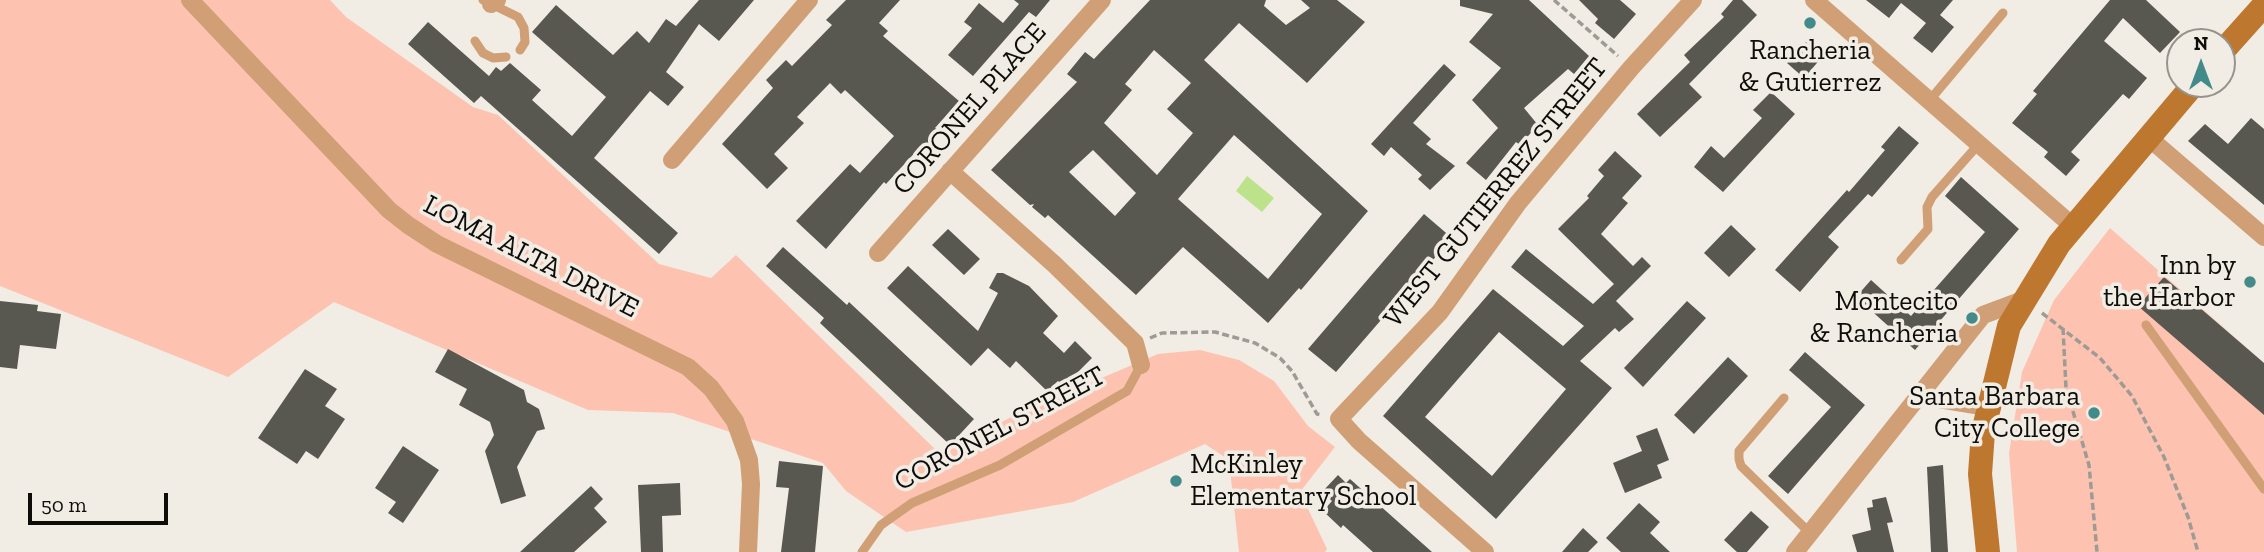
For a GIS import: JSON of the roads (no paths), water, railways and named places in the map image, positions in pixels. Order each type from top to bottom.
[{"type":"main road","points":[[2236,36],[2264,5]]},
{"type":"main road","points":[[1988,552],[1980,474],[1987,407],[2009,326],[2032,307],[2059,244],[2182,98]]},
{"type":"street","name":"LOMA ALTA DRIVE","points":[[190,0],[389,210],[408,225],[437,244],[688,368],[711,388],[735,421],[749,460],[751,484],[748,552]]},
{"type":"street","points":[[671,160],[809,0]]},
{"type":"street","name":"CORONEL PLACE","points":[[878,253],[1101,0]]},
{"type":"street","name":"WEST GUTIERREZ STREET","points":[[1482,551],[1359,441],[1339,419],[1440,312],[1518,204],[1631,68],[1693,0]]},
{"type":"street","points":[[1814,0],[2075,228]]},
{"type":"street","points":[[2149,138],[2264,237]]},
{"type":"street","name":"CORONEL STREET","points":[[950,171],[1055,265],[1135,343],[1141,365]]},
{"type":"street","points":[[1795,552],[1983,315],[2032,307]]},
{"type":"street","points":[[1921,396],[1987,407]]},
{"type":"lane","points":[[490,2],[518,17],[524,28],[525,42],[520,50]]},
{"type":"lane","points":[[1929,101],[2003,13]]},
{"type":"lane","points":[[475,41],[483,52],[493,58],[506,57]]},
{"type":"lane","points":[[1901,260],[1928,229],[1927,207],[1931,197],[1978,145]]},
{"type":"lane","points":[[2146,325],[2264,489]]},
{"type":"lane","name":"CORONEL STREET","points":[[862,552],[881,525],[912,503],[1000,464],[1127,391],[1141,365]]},
{"type":"lane","points":[[1784,398],[1739,451],[1739,459],[1741,466],[1811,534]]},
{"type":"place","name":"Rancheria & Gutierrez","points":[[1810,23]]},
{"type":"place","name":"Inn by the Harbor","points":[[2250,282]]},
{"type":"place","name":"Montecito & Rancheria","points":[[1972,318]]},
{"type":"place","name":"Santa Barbara City College","points":[[2094,413]]},
{"type":"place","name":"McKinley Elementary School","points":[[1176,481]]}]
